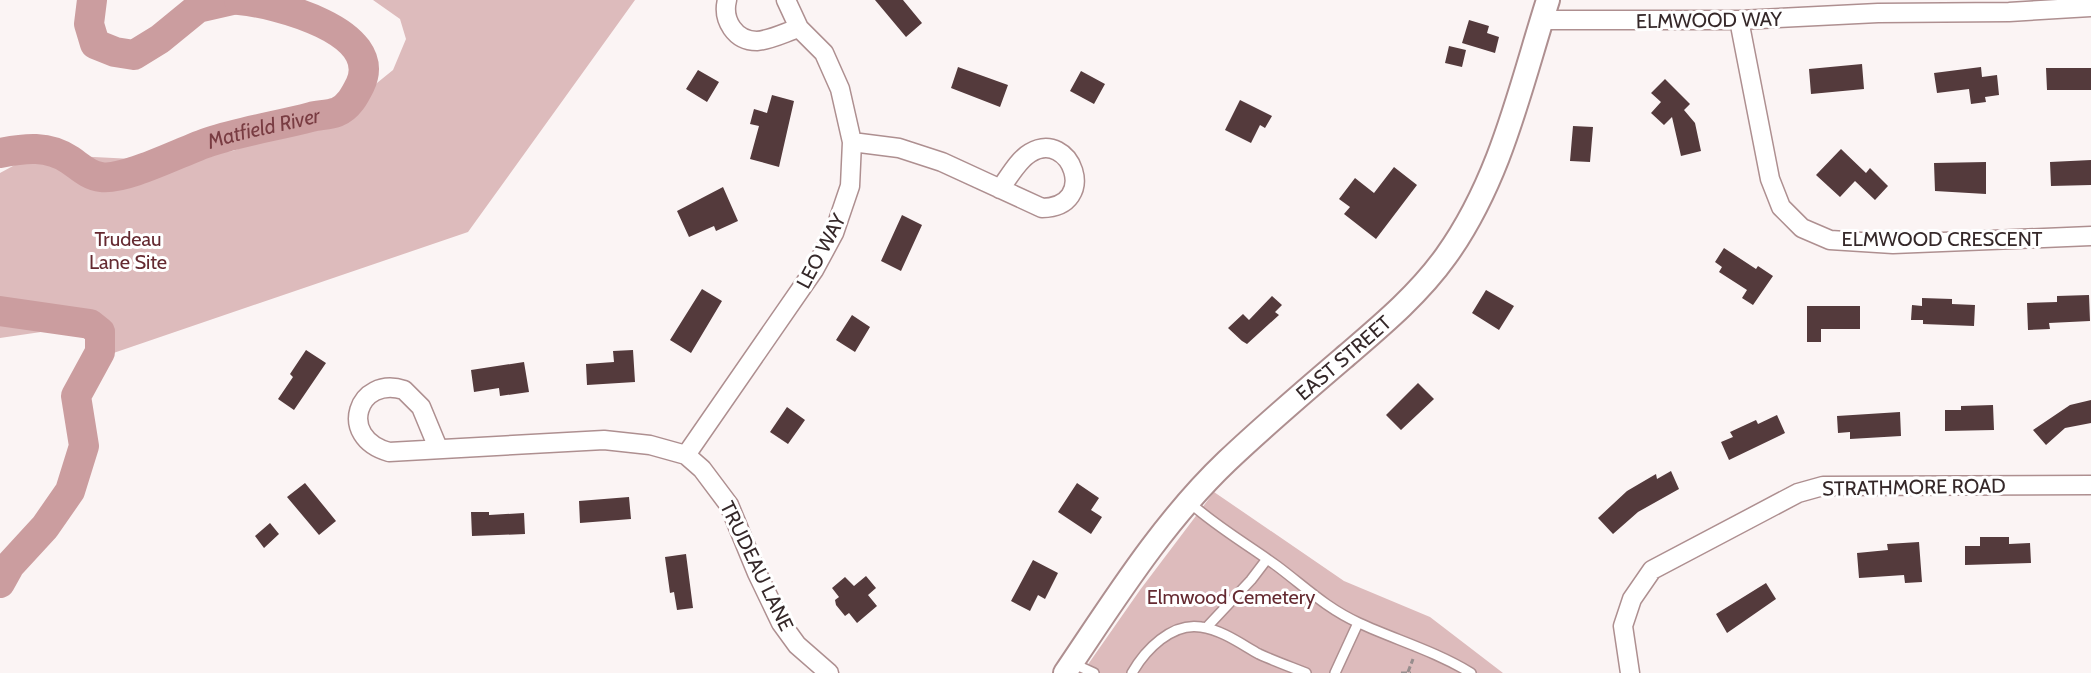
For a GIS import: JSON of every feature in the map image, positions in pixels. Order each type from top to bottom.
[{"type":"street","points":[[727,0],[728,22],[739,35],[747,39],[766,39],[799,28]]},
{"type":"street","name":"LEO WAY","points":[[686,455],[814,270],[828,246],[844,209],[850,186],[852,142],[845,104],[830,64],[817,43],[799,28],[786,0]]},
{"type":"street","name":"ELMWOOD WAY","points":[[1545,10],[1739,20],[1878,13],[2009,12],[2091,7]]},
{"type":"street","name":"EAST STREET","points":[[1068,668],[1143,558],[1188,501],[1245,444],[1388,319],[1440,264],[1468,222],[1493,174],[1545,10]]},
{"type":"street","name":"ELMWOOD CRESCENT","points":[[1739,20],[1770,179],[1781,207],[1802,228],[1830,240],[1893,244],[2091,236]]},
{"type":"street","points":[[852,142],[877,144],[916,153],[1000,189]]},
{"type":"street","name":"TRUDEAU LANE","points":[[438,448],[417,400],[404,390],[385,389],[361,403],[358,425],[372,446],[399,454],[438,448],[604,440],[650,445],[686,455],[702,469],[729,505],[757,573],[781,622],[797,645],[829,673]]},
{"type":"street","name":"STRATHMORE ROAD","points":[[1630,673],[1623,626],[1632,599],[1652,570],[1798,493],[1823,486],[2091,485]]},
{"type":"lane","points":[[1188,501],[1204,516],[1267,559],[1313,597],[1359,623],[1445,657],[1471,673]]},
{"type":"lane","points":[[1206,628],[1251,580],[1267,559]]},
{"type":"lane","points":[[1335,673],[1359,623]]},
{"type":"lane","points":[[1132,673],[1149,649],[1162,638],[1186,628],[1206,628],[1306,673]]},
{"type":"lane","points":[[1068,668],[1094,673]]},
{"type":"path","points":[[1401,673],[1411,673]]},
{"type":"green space","name":"Trudeau Lane Site","points":[[373,0],[635,0],[468,232],[93,360],[90,338],[75,327],[0,338],[0,173],[35,154],[133,159],[233,151],[351,104],[393,70],[406,39],[400,19]]},
{"type":"green space","name":"Elmwood Cemetery","points":[[1214,492],[1344,581],[1430,617],[1503,673],[1082,673],[1140,590]]},
{"type":"building","points":[[875,0],[903,0],[922,23],[906,37]]},
{"type":"building","points":[[1469,20],[1489,26],[1487,33],[1499,37],[1495,53],[1462,43]]},
{"type":"building","points":[[1449,46],[1466,50],[1462,67],[1445,63]]},
{"type":"building","points":[[1862,64],[1864,89],[1811,94],[1809,69]]},
{"type":"building","points":[[958,67],[1008,85],[1000,107],[951,88]]},
{"type":"building","points":[[1981,67],[1982,77],[1997,75],[1999,95],[1985,97],[1986,102],[1971,104],[1969,89],[1937,93],[1934,73]]},
{"type":"building","points":[[2046,68],[2091,68],[2091,90],[2047,90]]},
{"type":"building","points":[[698,70],[719,82],[707,102],[686,89]]},
{"type":"building","points":[[1081,71],[1105,84],[1094,104],[1070,91]]},
{"type":"building","points":[[1665,79],[1690,104],[1684,110],[1695,123],[1701,151],[1681,156],[1672,117],[1664,125],[1651,113],[1661,102],[1651,93]]},
{"type":"building","points":[[772,95],[794,101],[779,167],[750,159],[759,126],[750,124],[754,109],[767,113]]},
{"type":"building","points":[[1240,100],[1272,116],[1265,128],[1260,125],[1251,143],[1225,130]]},
{"type":"building","points":[[1573,126],[1593,127],[1590,162],[1570,161]]},
{"type":"building","points":[[1841,149],[1866,173],[1870,168],[1888,186],[1875,200],[1855,181],[1840,197],[1816,175]]},
{"type":"building","points":[[2091,160],[2091,185],[2051,186],[2050,162]]},
{"type":"building","points":[[1986,162],[1986,194],[1935,191],[1934,163]]},
{"type":"building","points":[[1394,167],[1417,185],[1376,239],[1344,214],[1350,207],[1339,199],[1355,178],[1374,193]]},
{"type":"building","points":[[723,187],[738,221],[716,231],[714,226],[689,237],[677,211]]},
{"type":"building","points":[[902,215],[922,225],[901,271],[881,261]]},
{"type":"building","points":[[1724,248],[1756,269],[1758,266],[1773,276],[1753,305],[1742,298],[1747,290],[1719,272],[1722,267],[1715,262]]},
{"type":"building","points":[[702,289],[722,301],[691,353],[670,340]]},
{"type":"building","points":[[1486,290],[1514,306],[1499,330],[1472,313]]},
{"type":"building","points":[[2089,295],[2090,321],[2049,323],[2050,329],[2028,330],[2027,303],[2057,302],[2057,296]]},
{"type":"building","points":[[1272,296],[1282,305],[1275,312],[1279,315],[1247,344],[1228,328],[1243,314],[1249,320]]},
{"type":"building","points":[[1922,298],[1952,299],[1952,304],[1975,305],[1974,326],[1923,324],[1923,320],[1911,320],[1912,305],[1922,306]]},
{"type":"building","points":[[1807,306],[1860,306],[1860,329],[1821,329],[1821,342],[1807,342]]},
{"type":"building","points":[[852,315],[870,327],[855,352],[836,340]]},
{"type":"building","points":[[306,350],[326,363],[294,410],[278,399],[293,377],[290,374]]},
{"type":"building","points":[[633,350],[635,382],[587,385],[586,364],[614,362],[613,351]]},
{"type":"building","points":[[524,362],[529,392],[500,396],[499,388],[474,392],[471,370]]},
{"type":"building","points":[[1418,383],[1434,399],[1401,430],[1386,415]]},
{"type":"building","points":[[2091,400],[2091,423],[2065,428],[2046,445],[2033,430],[2070,405]]},
{"type":"building","points":[[1993,405],[1994,430],[1945,431],[1945,410],[1961,410],[1961,406]]},
{"type":"building","points":[[787,407],[805,420],[788,444],[770,432]]},
{"type":"building","points":[[1900,412],[1901,436],[1850,439],[1850,432],[1838,433],[1837,416]]},
{"type":"building","points":[[1777,415],[1785,433],[1729,460],[1721,442],[1733,437],[1730,432],[1756,420],[1758,424]]},
{"type":"building","points":[[1671,471],[1679,489],[1638,512],[1613,534],[1598,518],[1627,491],[1656,474],[1657,479]]},
{"type":"building","points":[[305,483],[336,521],[319,535],[287,497]]},
{"type":"building","points":[[1077,483],[1099,498],[1091,510],[1102,517],[1091,534],[1058,512]]},
{"type":"building","points":[[629,497],[631,519],[580,523],[579,501]]},
{"type":"building","points":[[471,512],[489,512],[489,515],[524,513],[525,534],[472,536]]},
{"type":"building","points":[[270,523],[279,534],[264,548],[255,536]]},
{"type":"building","points":[[1980,537],[2009,537],[2009,544],[2030,543],[2031,563],[1965,565],[1965,546],[1980,546]]},
{"type":"building","points":[[1919,542],[1922,582],[1905,583],[1904,575],[1859,578],[1857,553],[1888,550],[1887,544]]},
{"type":"building","points":[[686,554],[693,608],[677,610],[674,592],[670,593],[665,557]]},
{"type":"building","points":[[1033,560],[1058,573],[1045,599],[1038,595],[1030,611],[1011,601]]},
{"type":"building","points":[[866,576],[876,588],[868,595],[877,606],[857,623],[849,613],[845,616],[836,605],[835,600],[839,597],[832,588],[845,577],[854,586]]},
{"type":"building","points":[[1766,583],[1776,599],[1727,633],[1716,614]]},
{"type":"waterway","name":"Matfield River","points":[[92,0],[89,24],[95,44],[115,52],[134,55],[160,39],[198,8],[233,0]]},
{"type":"waterway","name":"Matfield River","points":[[0,153],[27,149],[45,150],[62,155],[92,175],[112,177],[139,170],[221,138],[334,113],[348,104],[360,85],[364,66],[357,49],[342,35],[322,23],[276,7],[239,0]]},
{"type":"waterway","name":"Matfield River","points":[[0,311],[90,324],[100,332],[100,352],[76,396],[84,446],[70,491],[45,527],[10,565],[0,583]]}]
